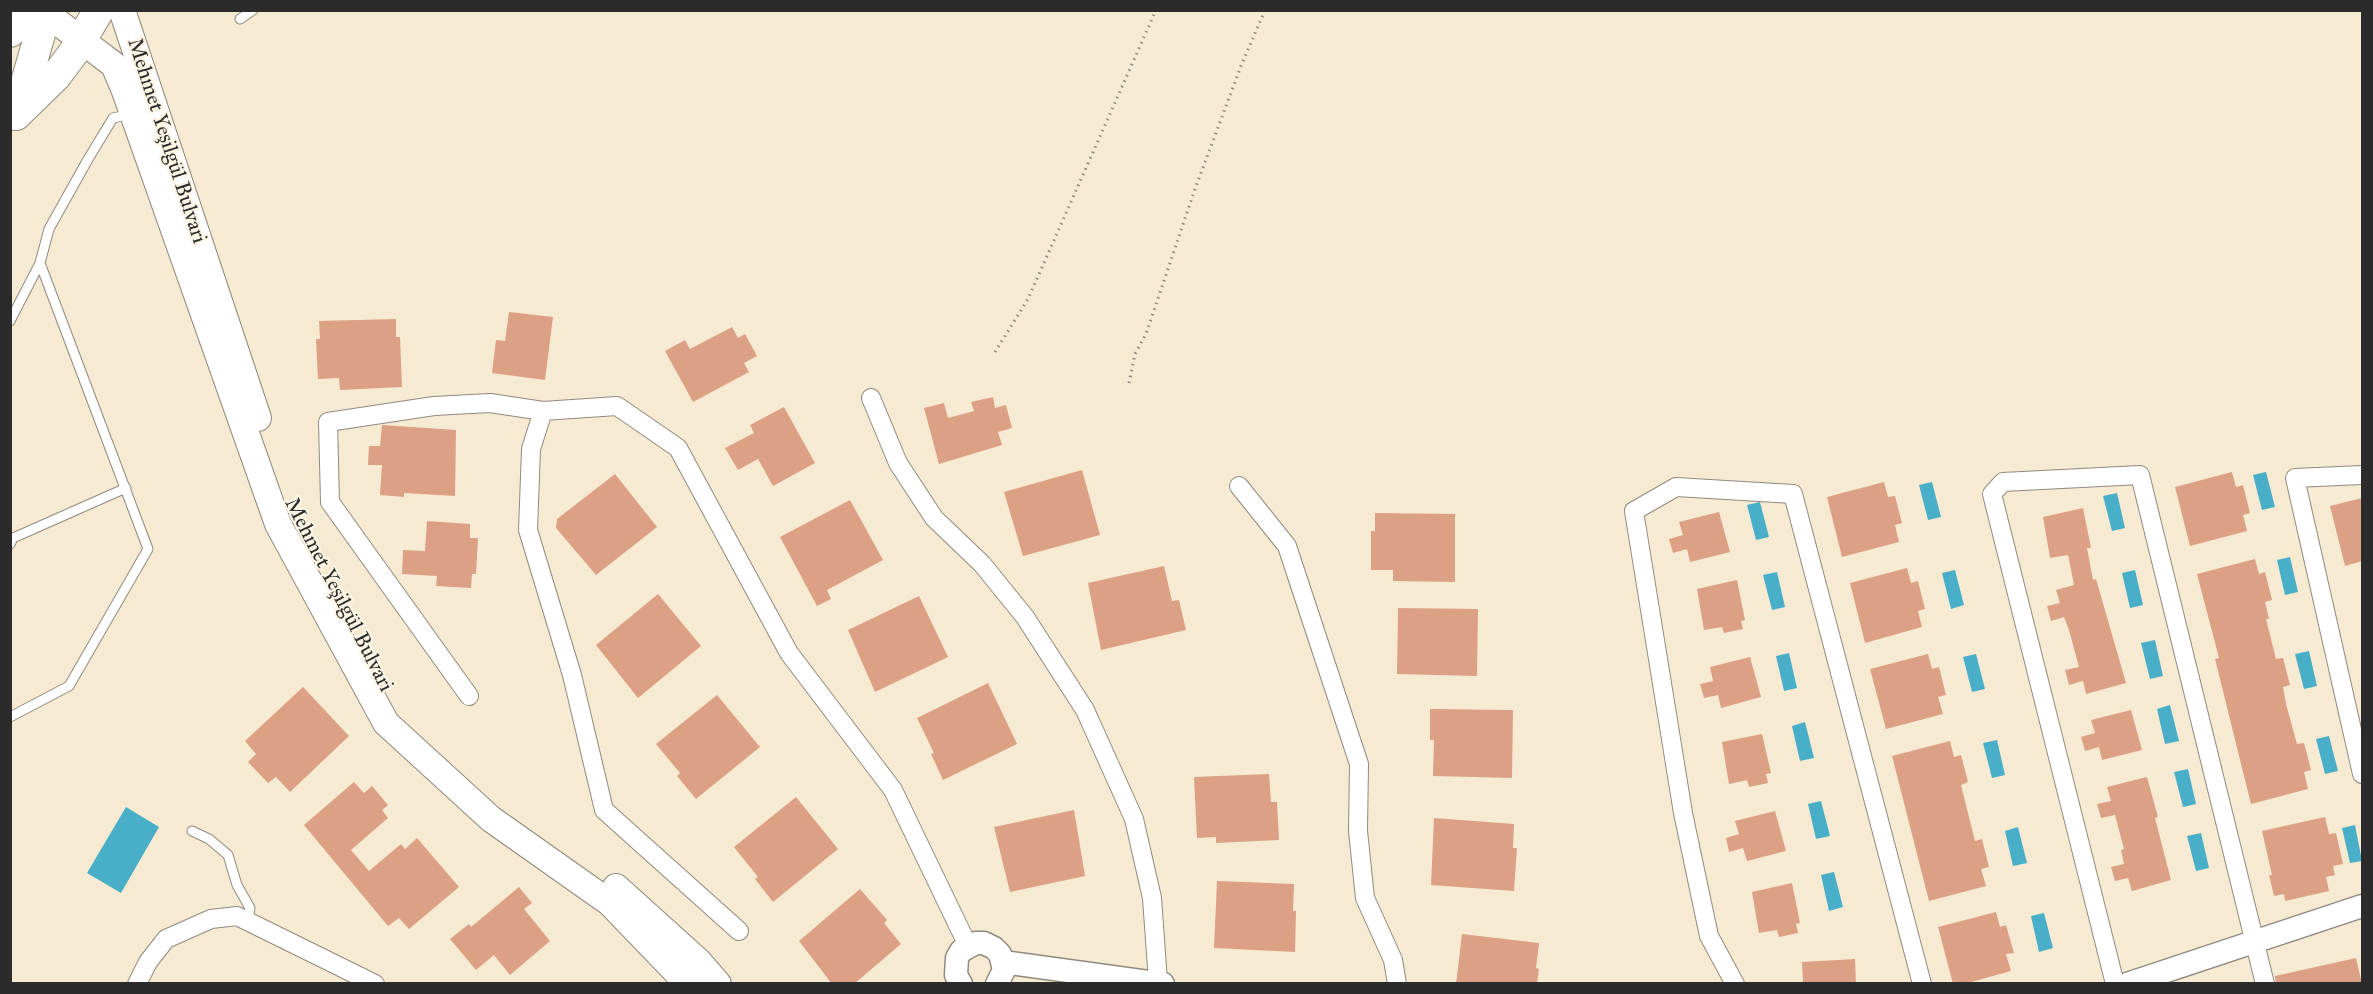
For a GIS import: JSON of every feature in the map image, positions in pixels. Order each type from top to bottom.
[{"type":"main road","points":[[10,32],[16,10]]},
{"type":"main road","points":[[13,122],[56,76],[81,41],[99,10]]},
{"type":"main road","name":"Mehmet Yeşilgül Bulvari","points":[[122,10],[148,84],[144,112],[278,524],[386,723],[490,819],[610,903],[688,984]]},
{"type":"main road","points":[[13,122],[46,12]]},
{"type":"main road","name":"Mehmet Yeşilgül Bulvari","points":[[46,12],[114,65],[144,112],[293,517],[399,712],[501,807],[620,890],[699,962],[718,984]]},
{"type":"street","points":[[871,398],[898,463],[934,518],[982,564],[1025,617],[1085,710],[1134,819],[1152,898],[1160,983],[1000,973],[994,948],[984,943],[976,943],[961,951],[955,966],[956,975],[961,984]]},
{"type":"street","points":[[469,696],[330,502],[328,422],[434,406],[490,403],[543,411],[617,406],[678,448],[789,653],[893,790],[968,946]]},
{"type":"street","points":[[543,411],[531,449],[528,530],[572,675],[604,810],[739,931]]},
{"type":"street","points":[[2115,984],[1992,494],[2003,482],[2140,475],[2265,984]]},
{"type":"street","points":[[2362,475],[2295,478],[2362,774]]},
{"type":"street","points":[[1239,486],[1287,546],[1359,764],[1358,831],[1365,898],[1393,960],[1397,984]]},
{"type":"street","points":[[1735,984],[1709,936],[1683,813],[1634,511],[1676,487],[1793,494],[1922,984]]},
{"type":"street","points":[[2127,984],[2362,906]]},
{"type":"street","points":[[137,984],[148,962],[166,939],[211,919],[237,916],[375,984]]},
{"type":"lane","points":[[240,19],[253,10]]},
{"type":"lane","points":[[10,321],[40,263],[49,230],[113,118],[144,112]]},
{"type":"lane","points":[[12,714],[69,686],[148,549],[40,263]]},
{"type":"lane","points":[[10,543],[13,538],[126,488]]},
{"type":"lane","points":[[192,831],[209,839],[228,855],[237,885],[250,908],[248,920]]},
{"type":"path","points":[[995,352],[1028,300],[1156,10]]},
{"type":"path","points":[[1128,383],[1135,354],[1146,334],[1195,189],[1241,66],[1265,10]]},
{"type":"water","points":[[2266,472],[2275,507],[2262,510],[2253,475]]},
{"type":"water","points":[[1932,482],[1941,517],[1928,520],[1919,485]]},
{"type":"water","points":[[2117,493],[2125,528],[2112,531],[2103,496]]},
{"type":"water","points":[[1760,502],[1769,537],[1756,540],[1747,505]]},
{"type":"water","points":[[2290,557],[2298,592],[2285,595],[2277,560]]},
{"type":"water","points":[[1955,570],[1964,605],[1951,609],[1942,573]]},
{"type":"water","points":[[2135,570],[2143,605],[2130,608],[2122,573]]},
{"type":"water","points":[[1777,572],[1785,607],[1772,610],[1763,575]]},
{"type":"water","points":[[2155,640],[2163,676],[2150,679],[2141,643]]},
{"type":"water","points":[[2309,651],[2317,686],[2304,689],[2295,654]]},
{"type":"water","points":[[1789,653],[1797,688],[1784,691],[1776,656]]},
{"type":"water","points":[[1976,654],[1985,689],[1972,692],[1963,657]]},
{"type":"water","points":[[2170,705],[2179,741],[2165,744],[2157,709]]},
{"type":"water","points":[[1805,722],[1814,758],[1800,761],[1792,726]]},
{"type":"water","points":[[2329,736],[2338,771],[2325,774],[2316,739]]},
{"type":"water","points":[[1997,740],[2005,775],[1992,778],[1983,743]]},
{"type":"water","points":[[2188,769],[2196,804],[2183,807],[2174,772]]},
{"type":"water","points":[[1821,801],[1830,836],[1816,839],[1808,804]]},
{"type":"water","points":[[126,807],[159,827],[121,893],[87,873]]},
{"type":"water","points":[[2355,825],[2362,861],[2350,863],[2342,828]]},
{"type":"water","points":[[2018,827],[2027,863],[2013,866],[2005,831]]},
{"type":"water","points":[[2201,833],[2209,868],[2196,871],[2187,836]]},
{"type":"water","points":[[1834,872],[1843,907],[1829,911],[1821,875]]},
{"type":"water","points":[[2044,913],[2053,948],[2039,952],[2031,916]]},
{"type":"building","points":[[509,312],[553,317],[545,380],[492,373],[496,340],[505,341]]},
{"type":"building","points":[[396,319],[396,337],[400,337],[402,387],[340,390],[339,378],[318,379],[316,339],[320,339],[319,321]]},
{"type":"building","points":[[732,327],[738,338],[745,334],[757,356],[744,363],[749,372],[693,402],[665,351],[685,340],[690,349]]},
{"type":"building","points":[[993,397],[995,408],[1006,405],[1012,428],[998,432],[1002,445],[939,464],[924,408],[944,403],[948,418],[974,411],[971,402]]},
{"type":"building","points":[[784,407],[815,463],[773,486],[758,459],[738,470],[725,448],[754,433],[750,425]]},
{"type":"building","points":[[382,425],[456,430],[455,496],[404,493],[404,497],[380,495],[382,465],[368,465],[369,446],[380,446]]},
{"type":"building","points":[[1082,470],[1100,535],[1023,556],[1004,492]]},
{"type":"building","points":[[2232,472],[2236,487],[2243,485],[2250,513],[2243,515],[2247,531],[2190,546],[2175,487]]},
{"type":"building","points":[[615,474],[657,527],[596,575],[556,528],[557,519]]},
{"type":"building","points":[[1884,482],[1888,497],[1895,496],[1902,523],[1895,525],[1899,542],[1842,557],[1827,497]]},
{"type":"building","points":[[2362,498],[2362,561],[2345,566],[2330,506]]},
{"type":"building","points":[[850,500],[883,560],[827,590],[831,599],[817,606],[780,537]]},
{"type":"building","points":[[2083,508],[2091,548],[2087,548],[2093,580],[2096,579],[2126,683],[2086,694],[2083,681],[2069,685],[2065,670],[2079,667],[2069,630],[2064,617],[2051,621],[2047,606],[2060,603],[2056,590],[2074,585],[2068,555],[2050,558],[2043,517]]},
{"type":"building","points":[[1719,512],[1730,552],[1690,562],[1687,549],[1673,553],[1669,539],[1683,535],[1679,522]]},
{"type":"building","points":[[1375,513],[1455,514],[1455,582],[1393,581],[1393,570],[1371,570],[1371,531],[1375,531]]},
{"type":"building","points":[[427,521],[470,524],[470,538],[478,538],[476,574],[472,574],[471,588],[436,586],[437,576],[402,574],[403,550],[425,551]]},
{"type":"building","points":[[2255,559],[2259,574],[2265,572],[2272,600],[2265,602],[2269,619],[2266,619],[2276,659],[2283,658],[2290,685],[2283,687],[2286,704],[2297,744],[2304,743],[2311,770],[2304,772],[2308,789],[2251,804],[2215,659],[2219,658],[2197,574]]},
{"type":"building","points":[[1164,566],[1172,601],[1179,600],[1186,630],[1101,650],[1088,583]]},
{"type":"building","points":[[1907,568],[1911,583],[1918,581],[1925,609],[1918,611],[1922,627],[1865,643],[1850,583]]},
{"type":"building","points":[[1737,580],[1745,620],[1741,621],[1743,629],[1724,633],[1722,627],[1704,630],[1697,589]]},
{"type":"building","points":[[658,594],[701,646],[638,698],[596,645]]},
{"type":"building","points":[[919,596],[948,657],[875,692],[848,630]]},
{"type":"building","points":[[1398,608],[1478,609],[1477,676],[1397,674]]},
{"type":"building","points":[[1928,654],[1932,669],[1939,667],[1946,695],[1938,697],[1943,714],[1886,729],[1870,669]]},
{"type":"building","points":[[1750,657],[1761,697],[1721,708],[1718,695],[1704,698],[1700,684],[1713,681],[1710,667]]},
{"type":"building","points":[[988,683],[1017,744],[943,780],[931,754],[934,753],[917,718]]},
{"type":"building","points":[[303,687],[349,736],[290,792],[276,777],[268,783],[248,762],[256,754],[245,741]]},
{"type":"building","points":[[717,695],[760,747],[696,799],[677,776],[680,773],[656,744]]},
{"type":"building","points":[[1430,709],[1513,710],[1512,778],[1433,776],[1434,740],[1430,740]]},
{"type":"building","points":[[2131,710],[2142,750],[2102,760],[2099,747],[2085,751],[2081,737],[2095,733],[2091,720]]},
{"type":"building","points":[[1762,734],[1771,773],[1766,774],[1768,783],[1749,787],[1747,780],[1729,784],[1722,742]]},
{"type":"building","points":[[1950,741],[1954,757],[1961,755],[1968,782],[1961,785],[1975,841],[1982,839],[1989,867],[1981,869],[1986,886],[1929,901],[1892,756]]},
{"type":"building","points":[[1269,774],[1271,802],[1277,802],[1279,840],[1216,843],[1216,837],[1197,838],[1194,777]]},
{"type":"building","points":[[2147,777],[2171,880],[2132,891],[2128,878],[2115,881],[2111,867],[2124,864],[2121,850],[2124,849],[2115,815],[2101,818],[2097,804],[2111,801],[2107,787]]},
{"type":"building","points":[[354,782],[364,793],[372,786],[388,805],[382,810],[388,818],[351,850],[369,871],[401,844],[405,849],[417,838],[459,887],[409,929],[399,918],[388,926],[304,825]]},
{"type":"building","points":[[796,797],[838,849],[773,902],[755,879],[758,877],[734,847]]},
{"type":"building","points":[[1074,810],[1085,876],[1010,892],[994,827]]},
{"type":"building","points":[[1775,811],[1786,851],[1747,861],[1743,848],[1729,852],[1726,838],[1739,834],[1735,821]]},
{"type":"building","points":[[2325,817],[2329,834],[2336,833],[2343,864],[2333,866],[2335,875],[2326,877],[2329,891],[2285,901],[2284,894],[2274,896],[2269,875],[2272,875],[2262,831]]},
{"type":"building","points":[[1434,818],[1514,824],[1513,848],[1517,848],[1514,891],[1431,885]]},
{"type":"building","points":[[1217,881],[1294,884],[1295,952],[1214,948]]},
{"type":"building","points":[[1792,883],[1800,923],[1796,924],[1798,933],[1779,937],[1777,930],[1759,933],[1752,892]]},
{"type":"building","points":[[519,887],[532,903],[524,909],[550,941],[510,975],[494,955],[476,970],[450,939],[469,924],[471,927]]},
{"type":"building","points":[[860,889],[887,920],[884,923],[901,944],[854,984],[832,984],[799,941]]},
{"type":"building","points":[[1996,912],[2000,927],[2006,925],[2014,953],[2006,954],[2011,971],[1964,984],[1953,984],[1938,927]]},
{"type":"building","points":[[1462,934],[1539,943],[1537,984],[1456,984]]},
{"type":"building","points":[[2356,958],[2362,984],[2276,984],[2275,976]]},
{"type":"building","points":[[1855,959],[1856,984],[1803,983],[1802,962]]}]
